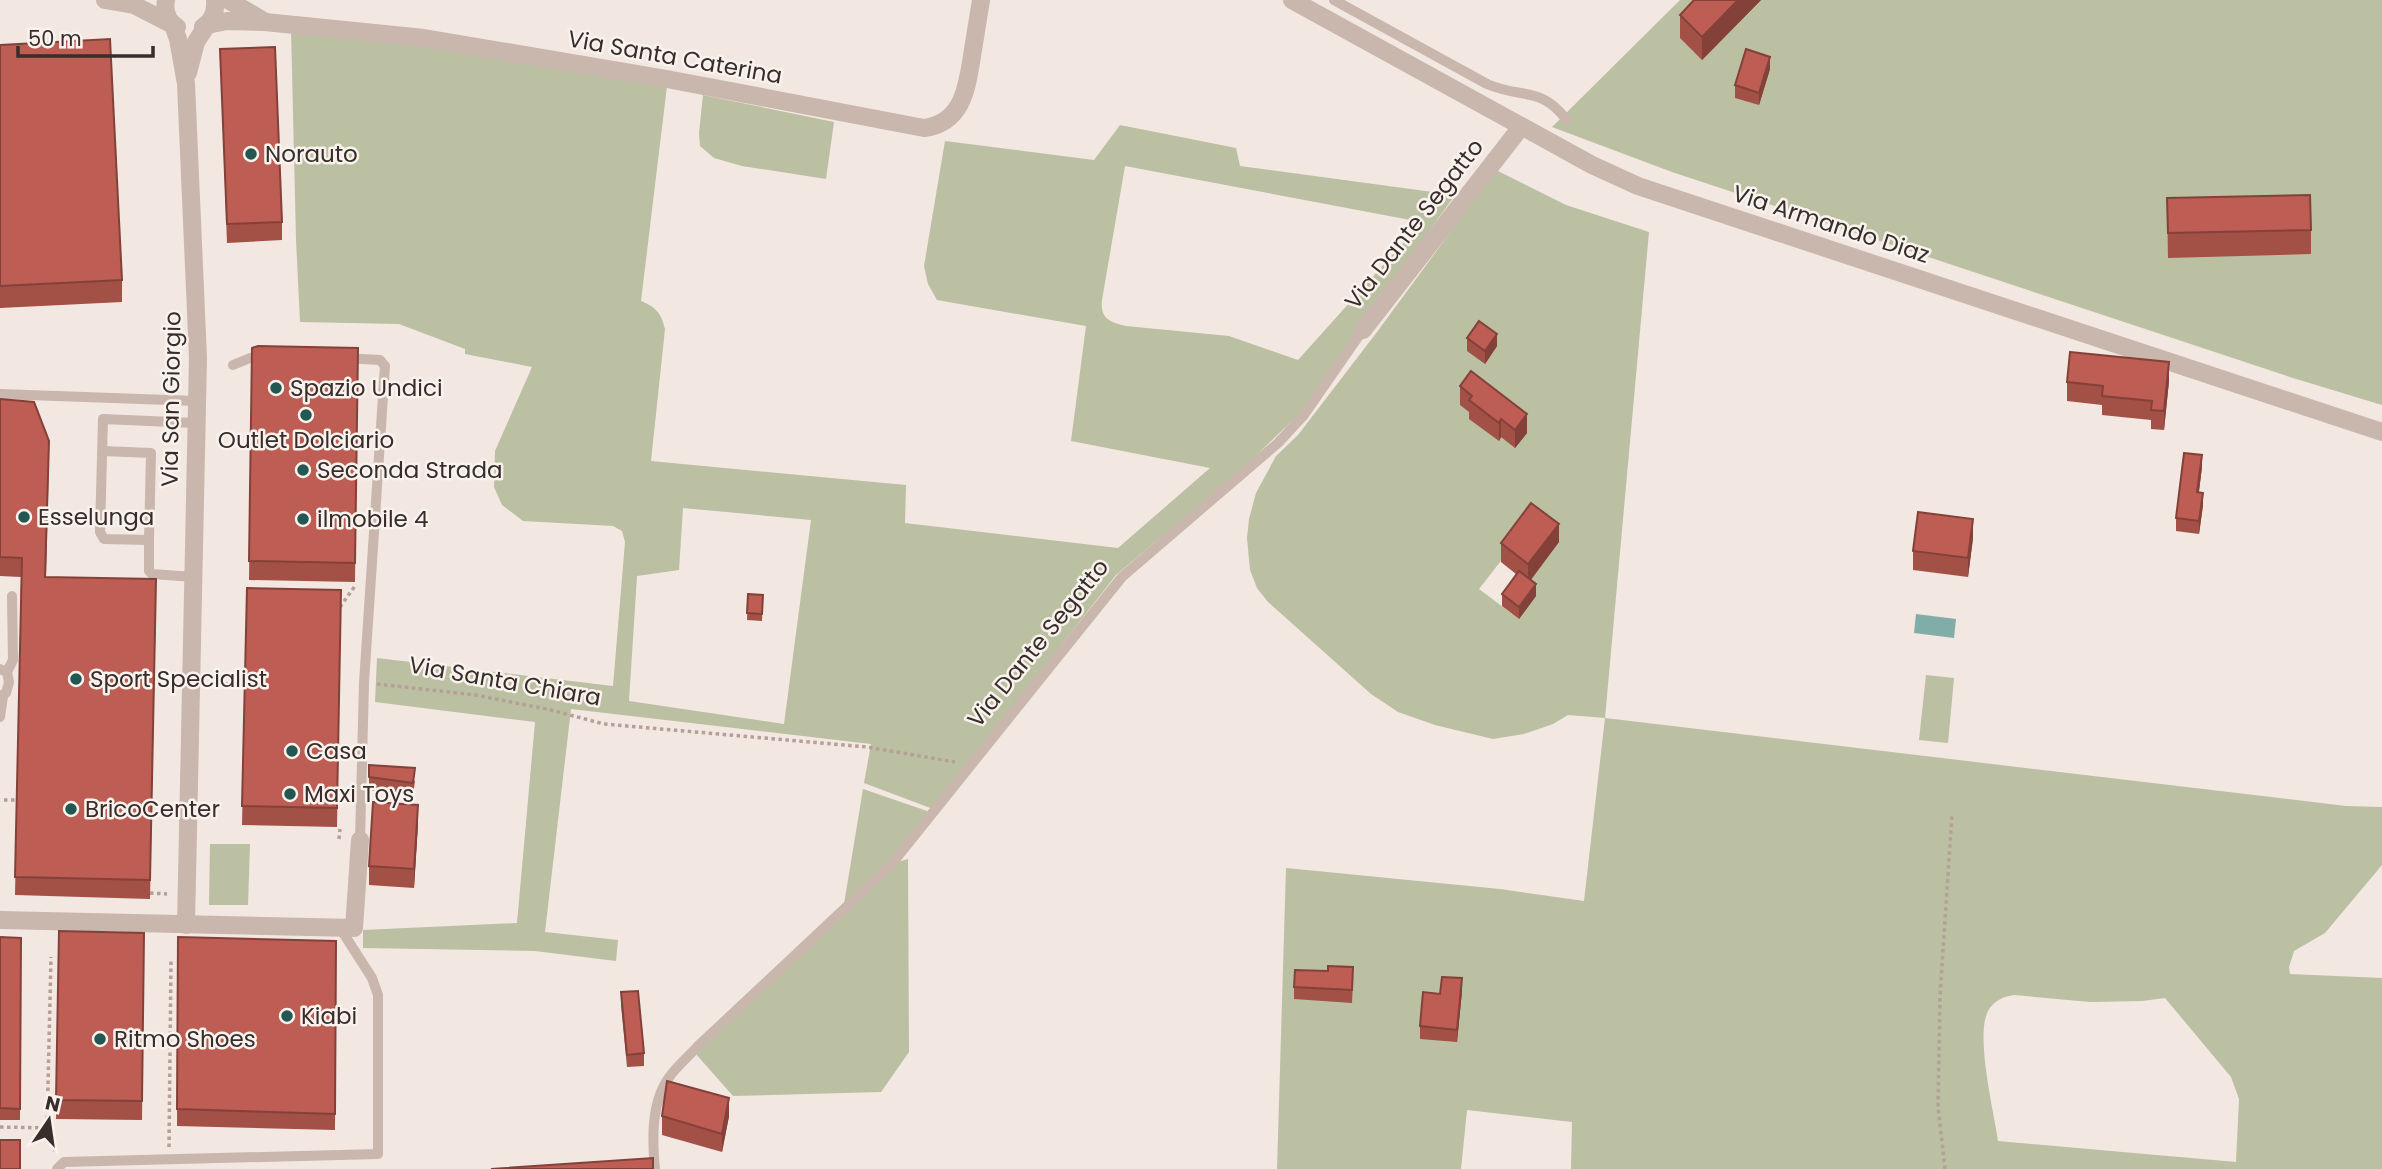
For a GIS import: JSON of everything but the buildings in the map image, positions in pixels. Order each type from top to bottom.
[{"type":"street","name":"Via Santa Caterina","points":[[105,0],[134,5],[187,31],[227,21],[265,22],[424,38],[924,128],[937,125],[953,115],[965,95],[981,0]]},
{"type":"street","name":"Via Santa Caterina","points":[[134,5],[156,0]]},
{"type":"street","points":[[166,0],[165,10],[173,25]]},
{"type":"street","points":[[207,24],[215,10],[215,0]]},
{"type":"street","name":"Via Santa Caterina","points":[[228,0],[265,22]]},
{"type":"street","name":"Via Armando Diaz","points":[[1292,0],[1521,127],[1638,186],[2382,432]]},
{"type":"street","name":"Via San Giorgio","points":[[186,83],[192,51],[207,24]]},
{"type":"street","name":"Via San Giorgio","points":[[173,25],[186,83],[197,316],[186,925]]},
{"type":"street","name":"Via Dante Segatto","points":[[1363,330],[1521,127]]},
{"type":"street","points":[[0,920],[354,929],[360,840]]},
{"type":"lane","points":[[1334,0],[1488,84],[1550,101],[1566,120]]},
{"type":"lane","name":"Via Dante Segatto","points":[[655,1169],[653,1151],[657,1103],[669,1077],[697,1047],[890,866],[1122,577],[1278,443],[1304,415],[1363,330]]},
{"type":"lane","points":[[233,365],[250,358],[283,357]]},
{"type":"lane","points":[[335,358],[380,359],[385,366],[365,683],[360,840]]},
{"type":"lane","points":[[0,394],[197,401]]},
{"type":"lane","points":[[149,540],[107,540],[101,537],[103,419],[196,422]]},
{"type":"lane","points":[[103,451],[151,453],[150,573],[194,577]]},
{"type":"lane","points":[[0,717],[2,696],[9,682],[3,671],[13,660],[12,596]]},
{"type":"lane","points":[[59,1167],[64,1162],[378,1154],[378,995],[372,978],[340,928]]},
{"type":"path","points":[[341,607],[356,585]]},
{"type":"path","points":[[211,683],[229,684]]},
{"type":"path","name":"Via Santa Chiara","points":[[365,683],[476,695],[604,724],[867,747],[940,760]]},
{"type":"path","points":[[4,800],[17,800]]},
{"type":"path","points":[[1945,1169],[1938,1107],[1940,996],[1952,814]]},
{"type":"path","points":[[339,839],[340,829]]},
{"type":"path","points":[[150,893],[167,894]]},
{"type":"path","points":[[51,957],[47,1128],[59,1167]]},
{"type":"path","points":[[169,1160],[171,960]]},
{"type":"path","points":[[0,1127],[47,1128]]},
{"type":"green space","points":[[1680,0],[2382,0],[2382,405],[1672,172],[1552,127]]},
{"type":"green space","points":[[291,28],[423,43],[667,86],[641,301],[657,312],[665,329],[651,461],[906,485],[905,523],[1118,548],[1210,468],[1071,441],[1086,326],[937,300],[928,284],[924,266],[945,141],[1094,160],[1120,125],[1236,148],[1240,166],[1455,195],[1300,413],[1242,469],[1116,575],[933,809],[864,783],[871,744],[571,709],[545,932],[618,940],[616,961],[535,951],[363,948],[363,930],[517,923],[535,722],[375,702],[377,658],[613,686],[625,542],[622,531],[613,526],[523,521],[502,505],[494,487],[495,451],[532,367],[465,354],[465,349],[399,324],[300,322]],"holes":[[[1125,166],[1421,222],[1421,223],[1298,360],[1229,336],[1126,326],[1104,316],[1102,300]],[[683,508],[811,520],[784,724],[629,701],[637,576],[679,570]]]},
{"type":"green space","points":[[703,95],[834,122],[826,179],[742,166],[714,158],[700,146]]},
{"type":"green space","points":[[1496,170],[1566,205],[1649,232],[1605,718],[1568,715],[1553,724],[1524,734],[1493,739],[1435,725],[1398,712],[1371,694],[1268,602],[1257,588],[1250,570],[1247,538],[1256,493],[1276,456],[1298,435]],"holes":[[[1531,522],[1559,542],[1529,582],[1519,619],[1479,589]]]},
{"type":"green space","points":[[1926,675],[1954,678],[1948,743],[1919,740]]},
{"type":"green space","points":[[1605,718],[2346,806],[2382,807],[2382,865],[2325,933],[2294,951],[2289,967],[2290,974],[2382,978],[2382,1169],[1571,1169],[1572,1122],[1467,1110],[1461,1169],[1277,1169],[1286,868],[1500,889],[1584,901]],"holes":[[[2014,995],[2090,1002],[2165,998],[2231,1077],[2239,1099],[2236,1162],[1998,1141],[1984,1055],[1985,1023],[1993,1004]]]},
{"type":"green space","points":[[863,789],[930,812],[894,863],[908,859],[909,1052],[881,1092],[733,1096],[695,1053],[843,910]]},
{"type":"green space","points":[[210,844],[250,844],[248,905],[209,905]]},
{"type":"water","points":[[1916,614],[1956,619],[1954,638],[1914,633]]},
{"type":"place","name":"Norauto","points":[[251,154]]},
{"type":"place","name":"Spazio Undici","points":[[276,388]]},
{"type":"place","name":"Outlet Dolciario","points":[[306,415]]},
{"type":"place","name":"Seconda Strada","points":[[303,470]]},
{"type":"place","name":"Esselunga","points":[[24,517]]},
{"type":"place","name":"ilmobile 4","points":[[303,519]]},
{"type":"place","name":"Sport Specialist","points":[[76,679]]},
{"type":"place","name":"Casa","points":[[292,751]]},
{"type":"place","name":"Maxi Toys","points":[[290,794]]},
{"type":"place","name":"BricoCenter","points":[[71,809]]},
{"type":"place","name":"Kiabi","points":[[287,1016]]},
{"type":"place","name":"Ritmo Shoes","points":[[100,1039]]}]
